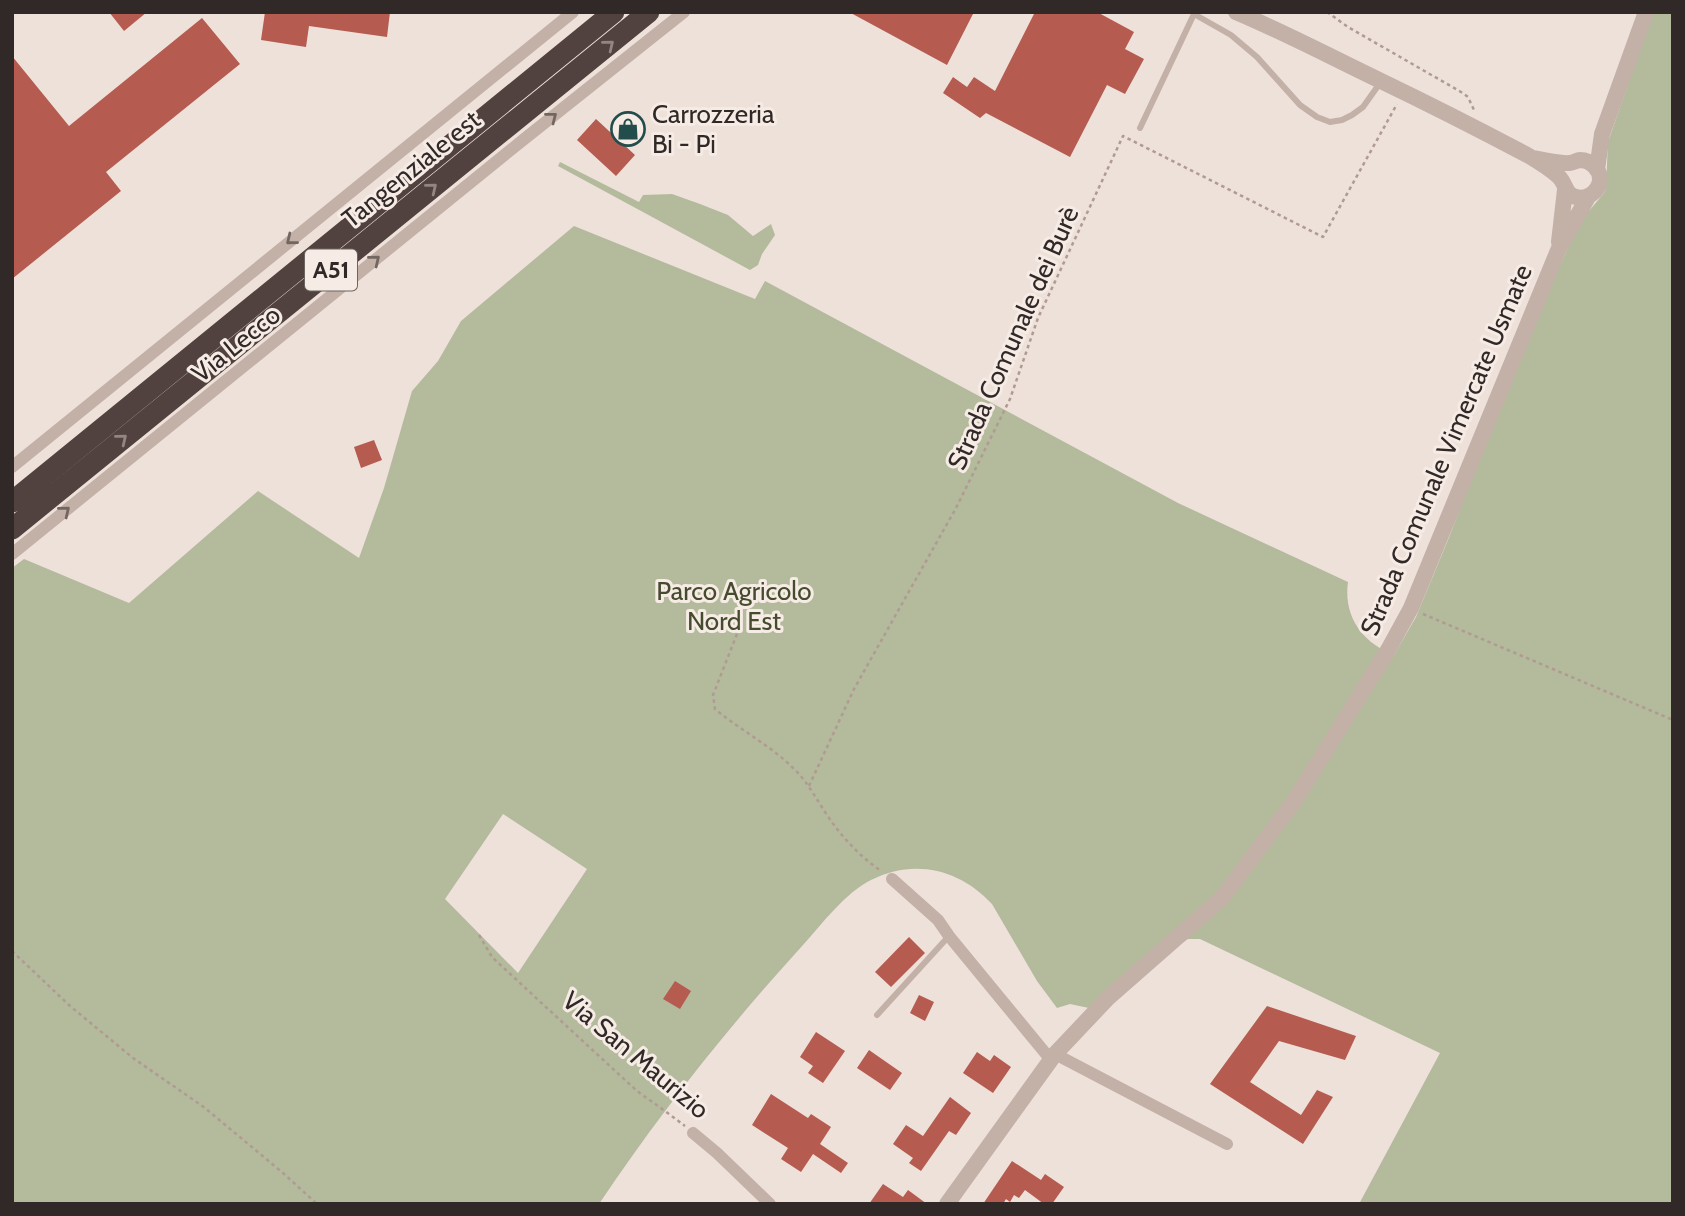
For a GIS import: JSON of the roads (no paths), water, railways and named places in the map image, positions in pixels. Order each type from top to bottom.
[{"type":"highway","name":"Tangenziale est","points":[[12,502],[614,12]]},
{"type":"highway","name":"Tangenziale est","points":[[12,529],[649,12]]},
{"type":"street","name":"Via Lecco","points":[[12,467],[573,12]]},
{"type":"street","name":"Via Lecco","points":[[12,554],[684,12]]},
{"type":"street","points":[[1236,12],[1281,31],[1533,158],[1573,196],[1588,197],[1599,185],[1597,170],[1590,163],[1533,158]]},
{"type":"street","points":[[1261,12],[1281,31]]},
{"type":"street","points":[[1597,170],[1602,134],[1646,12]]},
{"type":"street","points":[[1564,185],[1564,171],[1602,134]]},
{"type":"street","name":"Strada Comunale Vimercate Usmate","points":[[1559,248],[1564,185]]},
{"type":"street","name":"Strada Comunale Vimercate Usmate","points":[[947,1204],[1053,1057],[1108,998],[1222,898],[1296,800],[1411,608],[1559,248],[1588,197]]},
{"type":"street","points":[[892,879],[938,920],[1053,1057],[1227,1144]]},
{"type":"street","name":"Via San Maurizio","points":[[692,1133],[770,1204]]},
{"type":"lane","points":[[1140,128],[1194,14],[1231,34],[1257,57],[1300,105],[1317,117],[1342,121],[1352,116],[1363,107],[1381,81]]},
{"type":"lane","points":[[877,1016],[949,936]]},
{"type":"place","name":"Carrozzeria Bi - Pi","points":[[628,129]]},
{"type":"park label","name":"Parco Agricolo Nord Est","points":[[734,606]]}]
